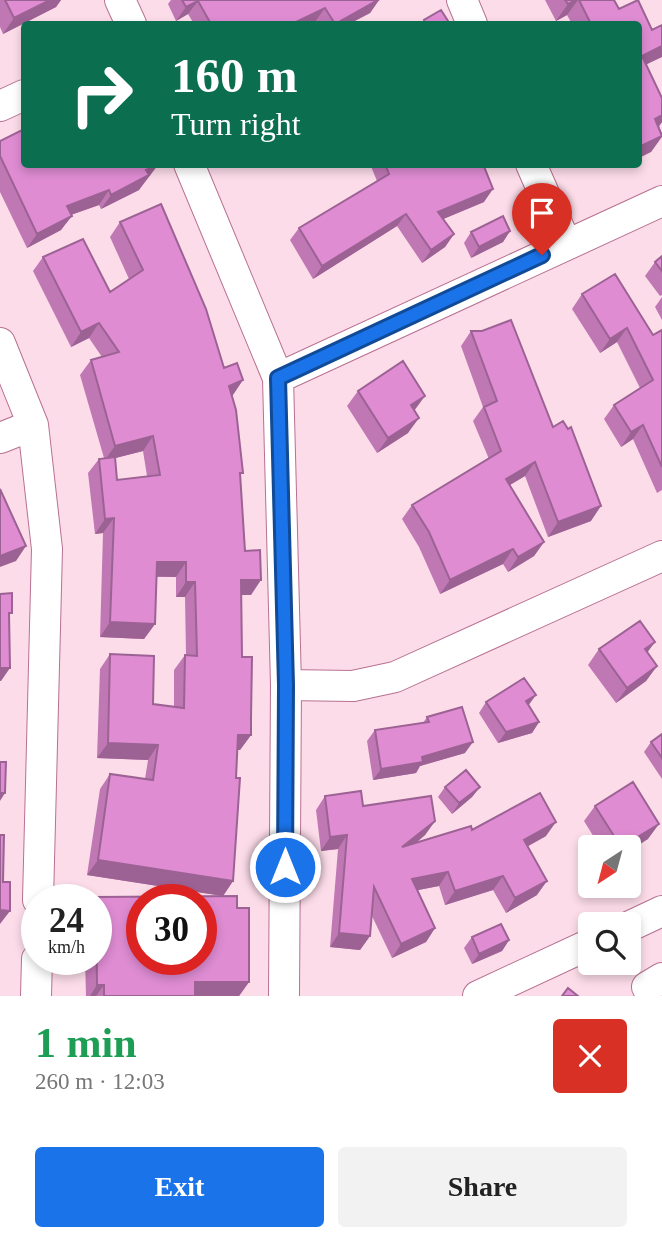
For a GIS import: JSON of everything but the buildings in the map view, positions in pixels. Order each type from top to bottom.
[{"type":"street","points":[[120,0],[130,21]]},
{"type":"street","points":[[462,0],[471,21]]},
{"type":"street","points":[[0,106],[21,96]]},
{"type":"street","points":[[191,168],[278,378],[286,685],[284,996]]},
{"type":"street","points":[[533,168],[566,244]]},
{"type":"street","points":[[278,378],[662,201]]},
{"type":"street","points":[[0,343],[33,425],[47,549],[38,884]]},
{"type":"street","points":[[0,438],[33,425]]},
{"type":"street","points":[[286,685],[353,686],[395,677],[662,556]]},
{"type":"street","points":[[641,921],[662,911]]},
{"type":"street","points":[[478,996],[578,950]]},
{"type":"street","points":[[36,996],[37,975]]},
{"type":"route","points":[[285,867],[286,685],[278,378],[542,255]]}]
